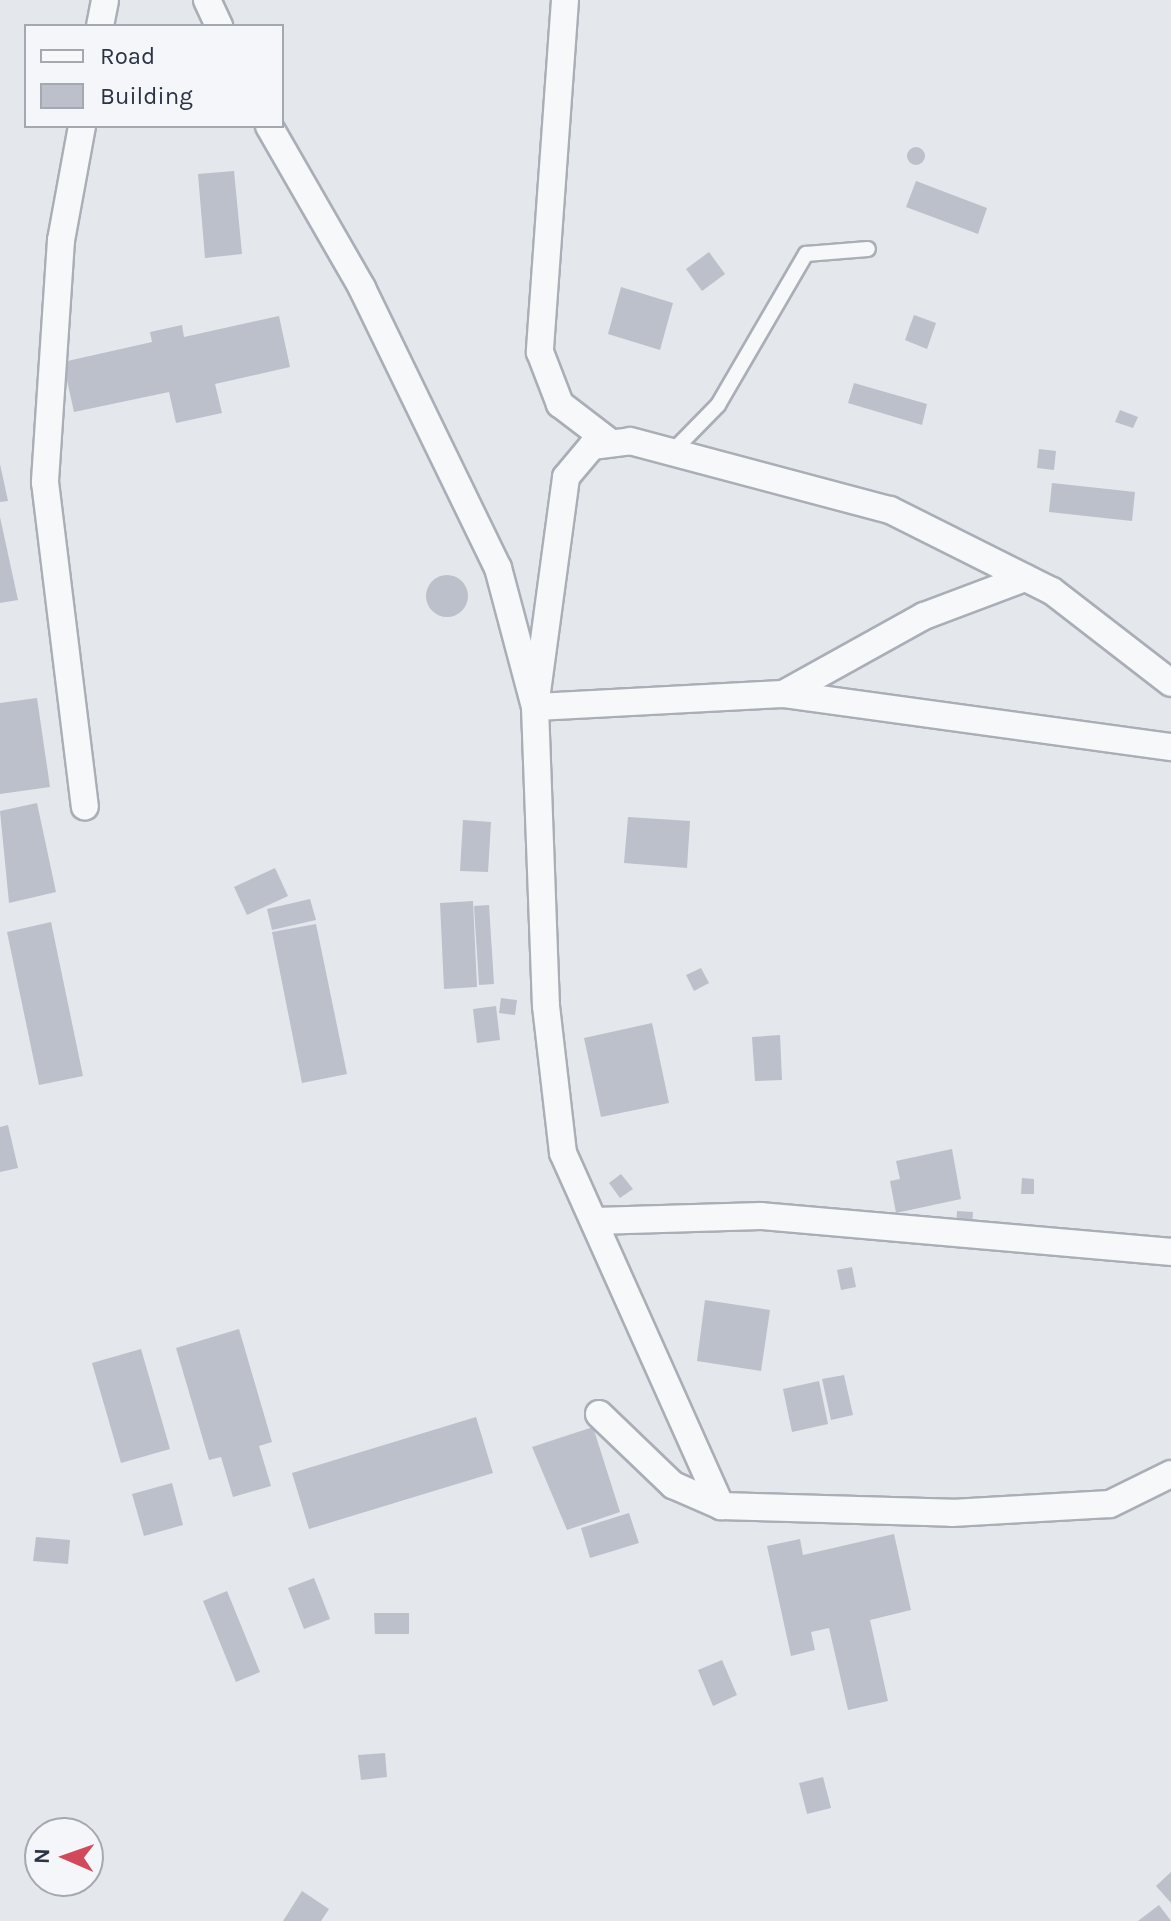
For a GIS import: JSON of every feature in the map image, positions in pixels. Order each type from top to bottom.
[{"type":"street","points":[[100,24],[105,0]]},
{"type":"street","points":[[207,0],[218,24]]},
{"type":"street","points":[[565,0],[540,352],[560,404],[611,443]]},
{"type":"street","points":[[82,128],[61,240],[45,482],[85,807]]},
{"type":"street","points":[[270,128],[375,313],[498,568],[535,707]]},
{"type":"street","points":[[721,1506],[563,1153],[546,1006],[535,707],[566,477],[592,446],[611,443],[673,451],[890,510],[1025,578],[1171,683]]},
{"type":"street","points":[[783,694],[924,616],[1025,578]]},
{"type":"street","points":[[535,707],[783,694],[1171,747]]},
{"type":"street","points":[[595,1221],[761,1216],[1171,1252]]},
{"type":"street","points":[[599,1414],[673,1485],[721,1506],[952,1513],[1110,1504],[1171,1474]]},
{"type":"lane","points":[[673,451],[718,405],[806,254],[868,249]]},
{"type":"building","points":[[912,147],[920,147],[925,156],[923,163],[912,165],[907,160],[907,152]]},
{"type":"building","points":[[234,171],[242,254],[205,258],[198,174]]},
{"type":"building","points":[[916,181],[987,208],[978,234],[906,207]]},
{"type":"building","points":[[709,252],[725,274],[702,291],[686,269]]},
{"type":"building","points":[[621,287],[673,303],[660,350],[608,334]]},
{"type":"building","points":[[914,315],[936,323],[927,349],[905,340]]},
{"type":"building","points":[[279,316],[290,367],[215,384],[222,413],[176,423],[169,392],[74,412],[63,362],[152,342],[150,332],[182,325],[184,337]]},
{"type":"building","points":[[854,383],[927,404],[922,425],[848,403]]},
{"type":"building","points":[[1120,410],[1138,417],[1133,428],[1115,422]]},
{"type":"building","points":[[1039,449],[1056,451],[1054,470],[1037,468]]},
{"type":"building","points":[[0,464],[8,501],[0,502]]},
{"type":"building","points":[[1052,483],[1135,492],[1132,521],[1049,512]]},
{"type":"building","points":[[0,517],[18,600],[0,603]]},
{"type":"building","points":[[447,575],[462,581],[468,596],[462,611],[447,617],[432,611],[426,596],[432,581]]},
{"type":"building","points":[[37,698],[50,787],[0,794],[0,703]]},
{"type":"building","points":[[37,803],[56,892],[9,903],[0,811]]},
{"type":"building","points":[[628,817],[690,821],[687,868],[624,863]]},
{"type":"building","points":[[463,820],[491,822],[488,872],[460,871]]},
{"type":"building","points":[[275,868],[288,896],[247,915],[234,887]]},
{"type":"building","points":[[310,899],[316,920],[272,930],[267,909]]},
{"type":"building","points":[[473,901],[477,987],[444,989],[440,903]]},
{"type":"building","points":[[489,905],[494,984],[479,985],[474,906]]},
{"type":"building","points":[[51,922],[83,1076],[39,1085],[7,932]]},
{"type":"building","points":[[316,924],[347,1074],[302,1083],[272,932]]},
{"type":"building","points":[[701,968],[709,983],[694,991],[686,975]]},
{"type":"building","points":[[501,998],[517,1000],[515,1015],[499,1013]]},
{"type":"building","points":[[496,1006],[500,1040],[477,1043],[473,1009]]},
{"type":"building","points":[[652,1023],[669,1103],[601,1117],[584,1038]]},
{"type":"building","points":[[780,1035],[782,1080],[755,1081],[752,1037]]},
{"type":"building","points":[[8,1125],[18,1168],[0,1172],[0,1127]]},
{"type":"building","points":[[952,1149],[961,1199],[896,1213],[890,1181],[900,1179],[896,1161]]},
{"type":"building","points":[[621,1174],[633,1189],[620,1198],[609,1183]]},
{"type":"building","points":[[1022,1178],[1034,1179],[1034,1194],[1021,1194]]},
{"type":"building","points":[[957,1211],[973,1212],[972,1227],[956,1226]]},
{"type":"building","points":[[852,1267],[856,1287],[841,1290],[837,1270]]},
{"type":"building","points":[[705,1300],[770,1310],[761,1371],[697,1361]]},
{"type":"building","points":[[239,1329],[272,1442],[259,1446],[271,1486],[233,1497],[221,1457],[209,1460],[176,1348]]},
{"type":"building","points":[[141,1349],[170,1449],[121,1463],[92,1363]]},
{"type":"building","points":[[844,1375],[853,1415],[831,1420],[822,1379]]},
{"type":"building","points":[[819,1381],[828,1424],[792,1432],[783,1389]]},
{"type":"building","points":[[476,1417],[493,1473],[309,1529],[292,1473]]},
{"type":"building","points":[[593,1427],[620,1512],[567,1530],[532,1447]]},
{"type":"building","points":[[172,1483],[183,1525],[144,1536],[132,1494]]},
{"type":"building","points":[[629,1513],[639,1543],[590,1558],[581,1528]]},
{"type":"building","points":[[894,1534],[911,1610],[870,1620],[888,1701],[848,1710],[829,1628],[811,1632],[815,1650],[791,1656],[767,1546],[800,1539],[803,1555]]},
{"type":"building","points":[[36,1537],[70,1540],[68,1564],[33,1561]]},
{"type":"building","points":[[314,1578],[330,1619],[304,1629],[288,1588]]},
{"type":"building","points":[[227,1591],[260,1672],[236,1682],[203,1601]]},
{"type":"building","points":[[374,1613],[409,1613],[409,1634],[375,1634]]},
{"type":"building","points":[[722,1660],[737,1695],[713,1706],[698,1670]]},
{"type":"building","points":[[385,1753],[387,1777],[361,1780],[358,1755]]},
{"type":"building","points":[[823,1777],[831,1808],[807,1814],[799,1783]]},
{"type":"building","points":[[1171,1872],[1171,1903],[1156,1886]]},
{"type":"building","points":[[302,1891],[329,1909],[321,1921],[283,1921]]},
{"type":"building","points":[[1159,1905],[1171,1921],[1138,1921]]}]
